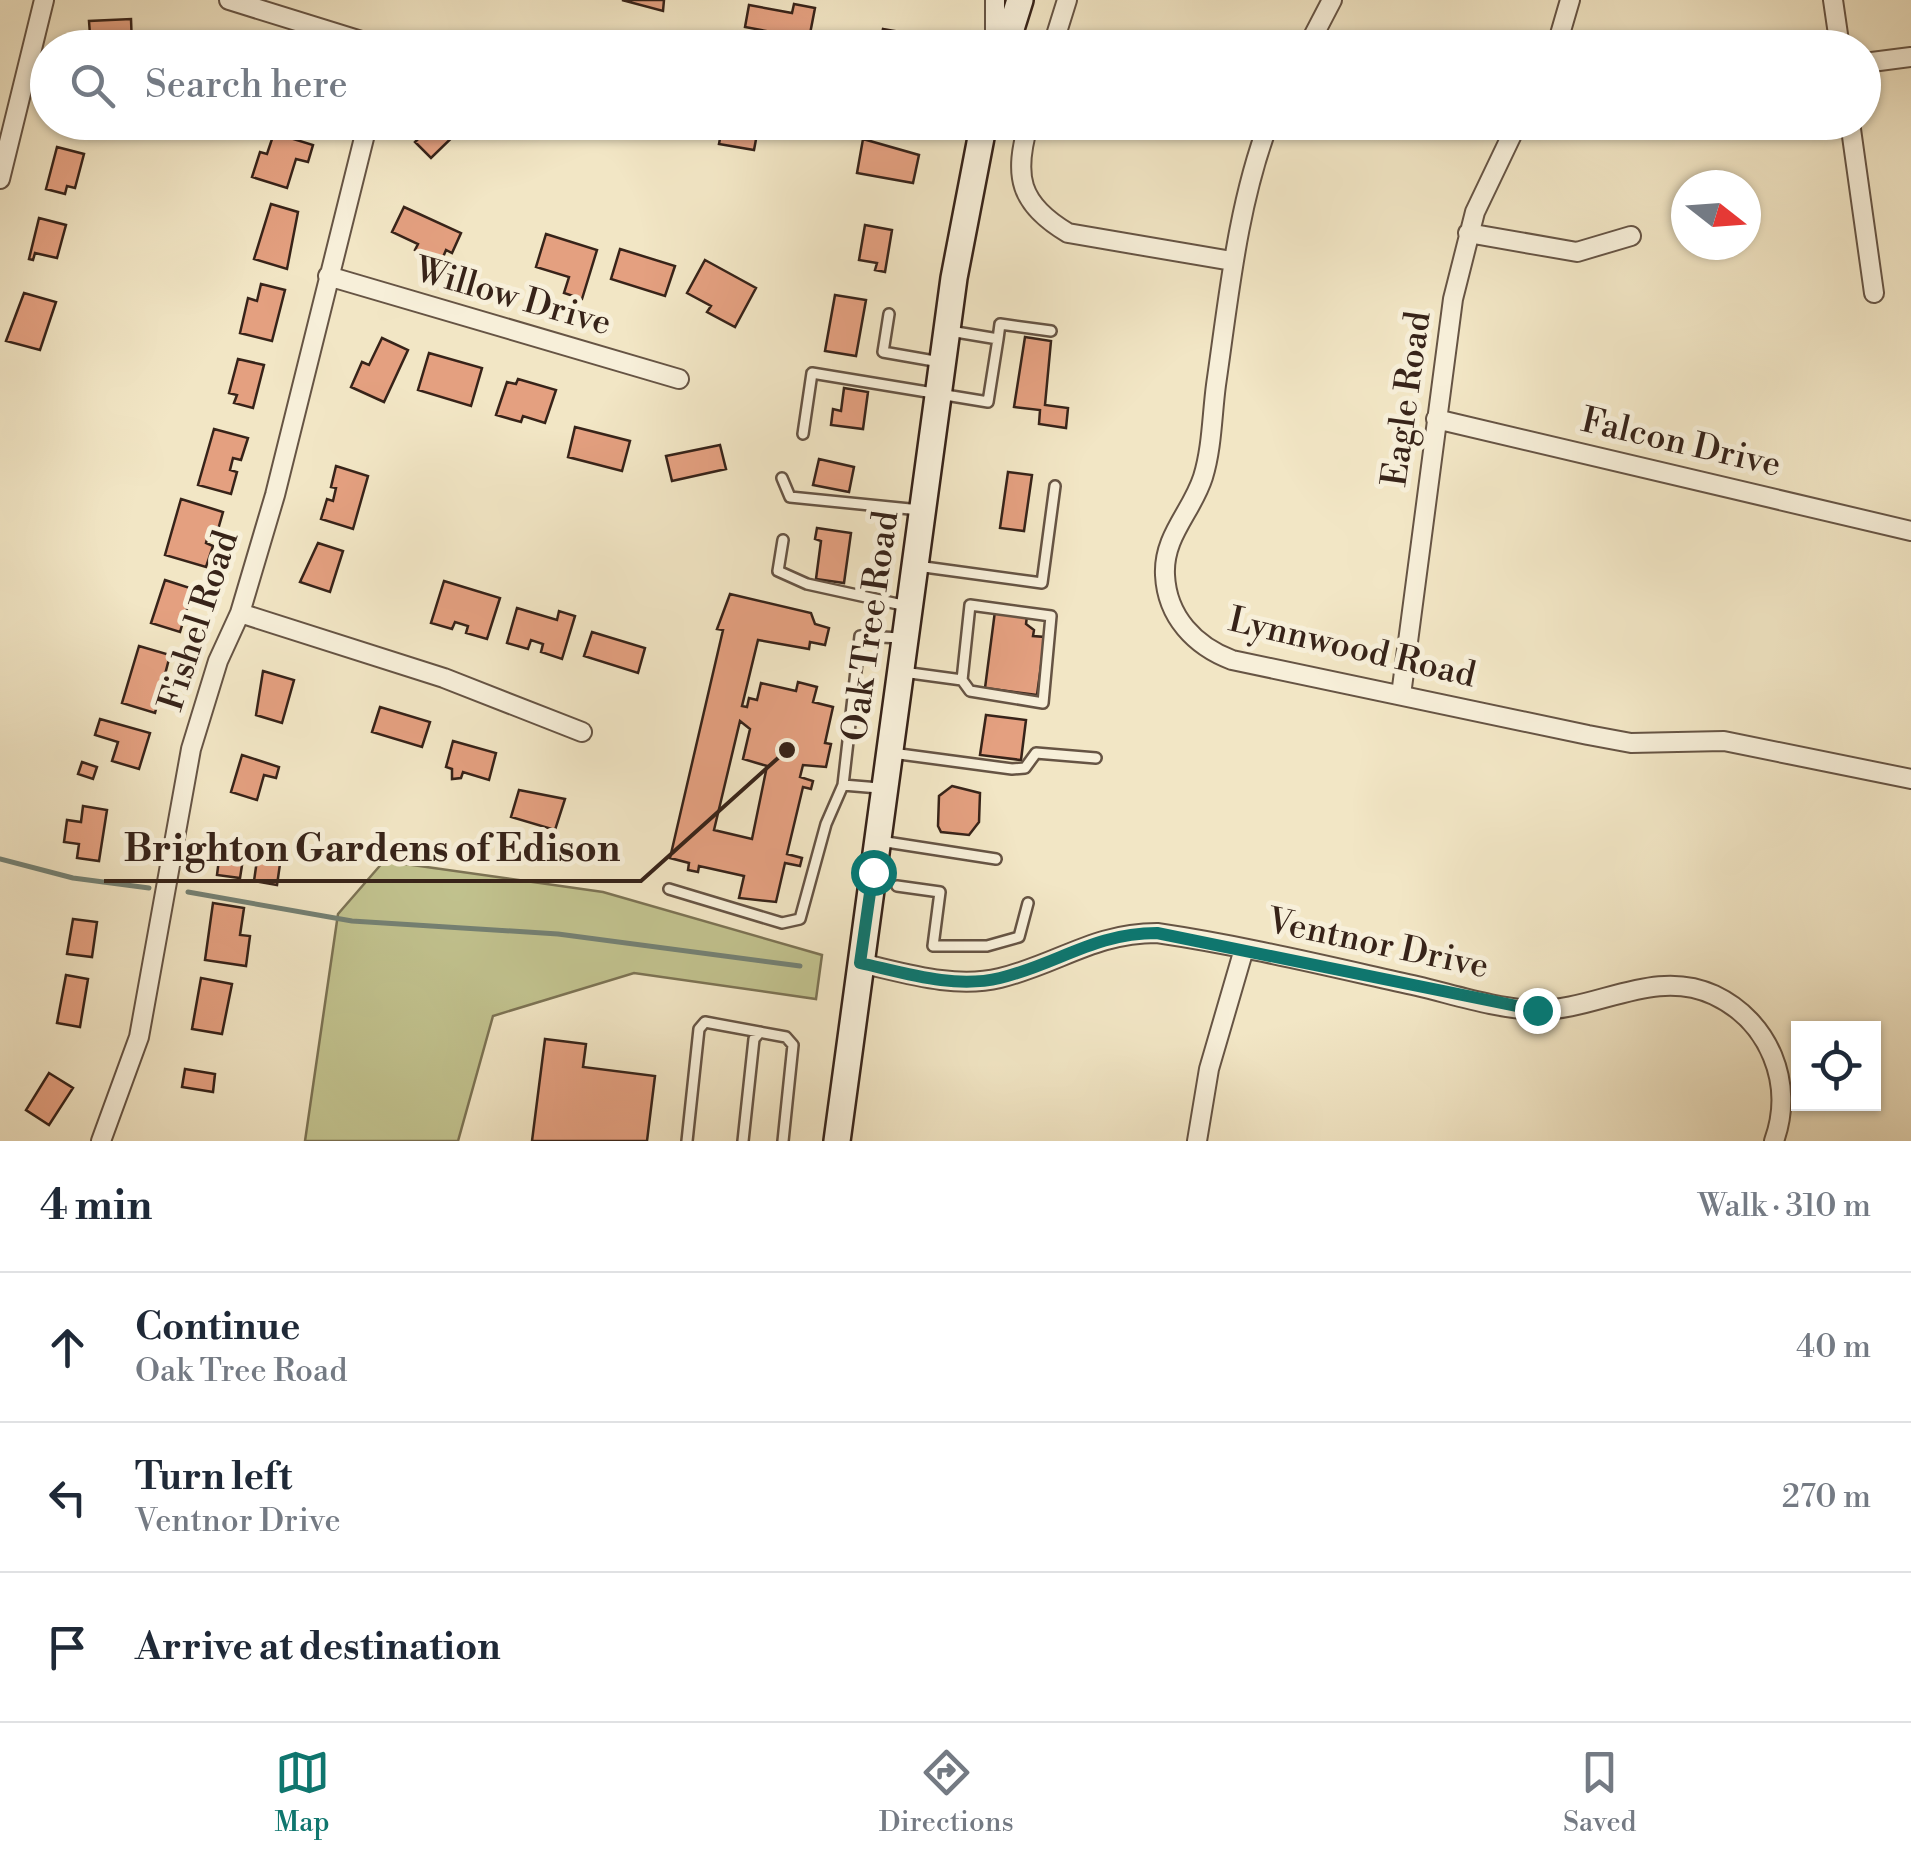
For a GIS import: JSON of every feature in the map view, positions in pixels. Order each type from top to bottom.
[{"type":"main road","points":[[1011,30],[1020,0]]},
{"type":"main road","name":"Oak Tree Road","points":[[837,1141],[947,331],[981,140]]},
{"type":"street","points":[[37,30],[44,0]]},
{"type":"street","points":[[229,0],[326,30]]},
{"type":"street","points":[[996,0],[996,30]]},
{"type":"street","points":[[1058,30],[1067,0]]},
{"type":"street","points":[[1316,30],[1332,0]]},
{"type":"street","points":[[1561,30],[1570,0]]},
{"type":"street","points":[[1833,0],[1837,30]]},
{"type":"street","points":[[0,180],[30,57]]},
{"type":"street","points":[[1881,61],[1911,57]]},
{"type":"street","name":"Fishel Road","points":[[100,1141],[139,1037],[191,749],[218,661],[240,613],[275,495],[363,140]]},
{"type":"street","points":[[1026,140],[1020,165],[1024,191],[1046,220],[1068,233],[1232,261]]},
{"type":"street","name":"Lynnwood Road","points":[[1263,140],[1253,165],[1232,261],[1206,464],[1166,556],[1168,594],[1174,612],[1198,642],[1232,660],[1630,743],[1724,741],[1911,779]]},
{"type":"street","name":"Eagle Road","points":[[1401,695],[1453,300],[1468,233],[1510,140]]},
{"type":"street","points":[[1853,140],[1874,293]]},
{"type":"street","points":[[1468,233],[1577,252],[1631,236]]},
{"type":"street","name":"Willow Drive","points":[[328,276],[678,380]]},
{"type":"street","name":"Falcon Drive","points":[[1436,419],[1911,531]]},
{"type":"street","points":[[240,613],[444,678],[582,732]]},
{"type":"street","name":"Ventnor Drive","points":[[860,963],[924,978],[999,978],[1078,946],[1125,933],[1157,933],[1537,1010],[1660,985],[1710,993],[1749,1019],[1775,1059],[1782,1106],[1774,1141]]},
{"type":"street","points":[[1197,1141],[1209,1070],[1244,948]]},
{"type":"lane","points":[[889,314],[883,352],[943,362]]},
{"type":"lane","points":[[803,434],[812,373],[988,402],[1000,324],[1051,332]]},
{"type":"lane","points":[[947,331],[998,339]]},
{"type":"lane","points":[[782,478],[790,497],[922,510]]},
{"type":"lane","points":[[915,566],[1042,583],[1055,486]]},
{"type":"lane","points":[[782,540],[778,571],[808,584],[910,606]]},
{"type":"lane","points":[[900,672],[962,680],[970,691],[1043,703],[1051,616],[970,605],[962,680]]},
{"type":"lane","points":[[669,888],[782,923],[800,920],[826,824],[843,785],[860,636],[905,638]]},
{"type":"lane","points":[[889,752],[1012,769],[1025,768],[1036,753],[1046,751],[1096,758]]},
{"type":"lane","points":[[843,785],[884,789]]},
{"type":"lane","points":[[877,841],[996,859]]},
{"type":"lane","points":[[897,886],[940,892],[933,946],[987,946],[1019,937],[1028,903]]},
{"type":"lane","points":[[687,1141],[702,1024],[786,1037],[795,1055],[783,1141]]},
{"type":"lane","points":[[743,1141],[754,1039],[760,1032]]},
{"type":"green space","points":[[384,861],[603,892],[822,955],[816,999],[634,973],[493,1016],[458,1141],[305,1141],[338,914]]},
{"type":"building","points":[[622,0],[664,0],[663,11]]},
{"type":"building","points":[[794,4],[815,8],[811,30],[745,27],[749,5],[792,13]]},
{"type":"building","points":[[131,19],[131,30],[90,30],[89,21]]},
{"type":"building","points":[[272,140],[297,140],[313,145],[308,162],[296,159],[287,188],[252,177],[260,152],[267,154]]},
{"type":"building","points":[[417,140],[450,140],[431,158]]},
{"type":"building","points":[[720,140],[756,140],[754,150],[719,144]]},
{"type":"building","points":[[863,140],[919,155],[913,183],[857,173]]},
{"type":"building","points":[[57,147],[84,154],[75,188],[67,186],[65,194],[46,189]]},
{"type":"building","points":[[271,204],[298,212],[287,269],[254,259]]},
{"type":"building","points":[[404,207],[461,233],[452,253],[446,250],[441,262],[415,250],[418,244],[392,232]]},
{"type":"building","points":[[39,218],[66,225],[57,258],[35,253],[33,260],[29,259]]},
{"type":"building","points":[[865,225],[892,230],[885,272],[875,270],[877,263],[859,260]]},
{"type":"building","points":[[546,234],[597,250],[582,299],[564,293],[569,277],[536,267]]},
{"type":"building","points":[[620,249],[675,266],[665,296],[611,279]]},
{"type":"building","points":[[705,260],[756,288],[735,327],[707,312],[711,306],[687,293]]},
{"type":"building","points":[[261,284],[285,290],[272,341],[240,333],[248,298],[257,301]]},
{"type":"building","points":[[24,293],[56,302],[40,350],[6,341]]},
{"type":"building","points":[[835,295],[866,300],[856,356],[825,351]]},
{"type":"building","points":[[1025,337],[1051,341],[1045,405],[1068,408],[1066,428],[1039,424],[1040,410],[1014,407]]},
{"type":"building","points":[[382,338],[408,350],[384,402],[351,387],[362,362],[369,365]]},
{"type":"building","points":[[429,353],[482,368],[471,406],[418,390]]},
{"type":"building","points":[[238,359],[264,365],[253,408],[234,403],[237,395],[229,393]]},
{"type":"building","points":[[518,379],[556,390],[545,423],[523,416],[521,422],[496,415],[507,382],[516,384]]},
{"type":"building","points":[[844,388],[868,392],[863,429],[831,425],[833,409],[841,411]]},
{"type":"building","points":[[575,427],[630,441],[622,471],[568,457]]},
{"type":"building","points":[[214,429],[248,438],[241,460],[233,458],[230,470],[237,472],[231,494],[198,485]]},
{"type":"building","points":[[720,445],[726,469],[672,481],[666,456]]},
{"type":"building","points":[[819,459],[854,467],[849,492],[813,485]]},
{"type":"building","points":[[336,466],[368,476],[353,529],[321,519],[327,499],[333,501],[336,488],[331,487]]},
{"type":"building","points":[[1008,472],[1032,475],[1024,531],[1000,528]]},
{"type":"building","points":[[181,499],[223,512],[217,533],[209,531],[206,543],[213,546],[206,567],[165,555]]},
{"type":"building","points":[[817,528],[851,533],[844,583],[816,579],[821,541],[815,539]]},
{"type":"building","points":[[318,543],[343,551],[330,592],[300,582]]},
{"type":"building","points":[[165,580],[193,589],[180,632],[151,623]]},
{"type":"building","points":[[444,581],[500,598],[487,639],[466,633],[468,626],[455,622],[452,629],[431,623]]},
{"type":"building","points":[[730,594],[811,613],[815,624],[829,628],[825,645],[810,642],[809,649],[758,640],[742,706],[747,707],[749,698],[757,700],[761,683],[796,691],[798,682],[817,687],[813,702],[833,707],[825,743],[831,744],[826,767],[803,765],[800,777],[813,781],[811,789],[803,787],[787,854],[802,858],[800,866],[785,863],[776,902],[739,898],[744,876],[699,866],[698,872],[688,870],[689,863],[670,858],[723,630],[717,629]],"holes":[[[740,721],[750,729],[743,759],[767,766],[752,839],[714,830]]]},
{"type":"building","points":[[517,608],[557,620],[559,611],[575,616],[562,659],[541,652],[543,644],[531,640],[528,649],[507,643]]},
{"type":"building","points":[[995,611],[1027,616],[1026,624],[1034,630],[1033,636],[1045,637],[1037,695],[985,688]]},
{"type":"building","points":[[592,632],[645,648],[638,673],[584,656]]},
{"type":"building","points":[[139,646],[170,655],[155,713],[122,703]]},
{"type":"building","points":[[263,671],[294,680],[282,723],[256,715]]},
{"type":"building","points":[[380,707],[430,722],[422,747],[372,732]]},
{"type":"building","points":[[986,715],[1026,720],[1021,760],[980,755]]},
{"type":"building","points":[[100,719],[150,733],[139,769],[112,761],[118,742],[95,735]]},
{"type":"building","points":[[453,741],[496,753],[489,780],[463,772],[461,778],[452,779],[452,769],[446,767]]},
{"type":"building","points":[[242,755],[279,767],[276,778],[264,775],[257,800],[231,792]]},
{"type":"building","points":[[82,762],[97,767],[93,779],[78,774]]},
{"type":"building","points":[[952,786],[980,793],[979,822],[969,835],[941,832],[938,826],[939,796]]},
{"type":"building","points":[[519,790],[565,799],[555,830],[511,817]]},
{"type":"building","points":[[83,806],[107,810],[99,861],[77,858],[79,844],[64,842],[67,820],[81,822]]},
{"type":"building","points":[[221,843],[245,846],[240,878],[217,875]]},
{"type":"building","points":[[257,860],[280,864],[277,885],[254,881]]},
{"type":"building","points":[[213,903],[244,908],[240,935],[250,936],[246,966],[205,960]]},
{"type":"building","points":[[73,919],[97,922],[92,957],[67,954]]},
{"type":"building","points":[[66,975],[88,979],[80,1027],[57,1023]]},
{"type":"building","points":[[201,978],[232,984],[222,1034],[192,1029]]},
{"type":"building","points":[[545,1039],[586,1044],[583,1067],[655,1076],[647,1141],[532,1141]]},
{"type":"building","points":[[185,1069],[215,1074],[213,1092],[182,1087]]},
{"type":"building","points":[[49,1073],[73,1088],[49,1125],[26,1110]]},
{"type":"waterway","points":[[0,859],[73,878],[149,888]]},
{"type":"waterway","points":[[188,892],[352,921],[558,934],[800,966]]},
{"type":"place","name":"Brighton Gardens of Edison","points":[[787,750]]},
{"type":"route","points":[[873,872],[860,963],[924,978],[999,978],[1078,946],[1125,933],[1157,933],[1537,1010]]}]
